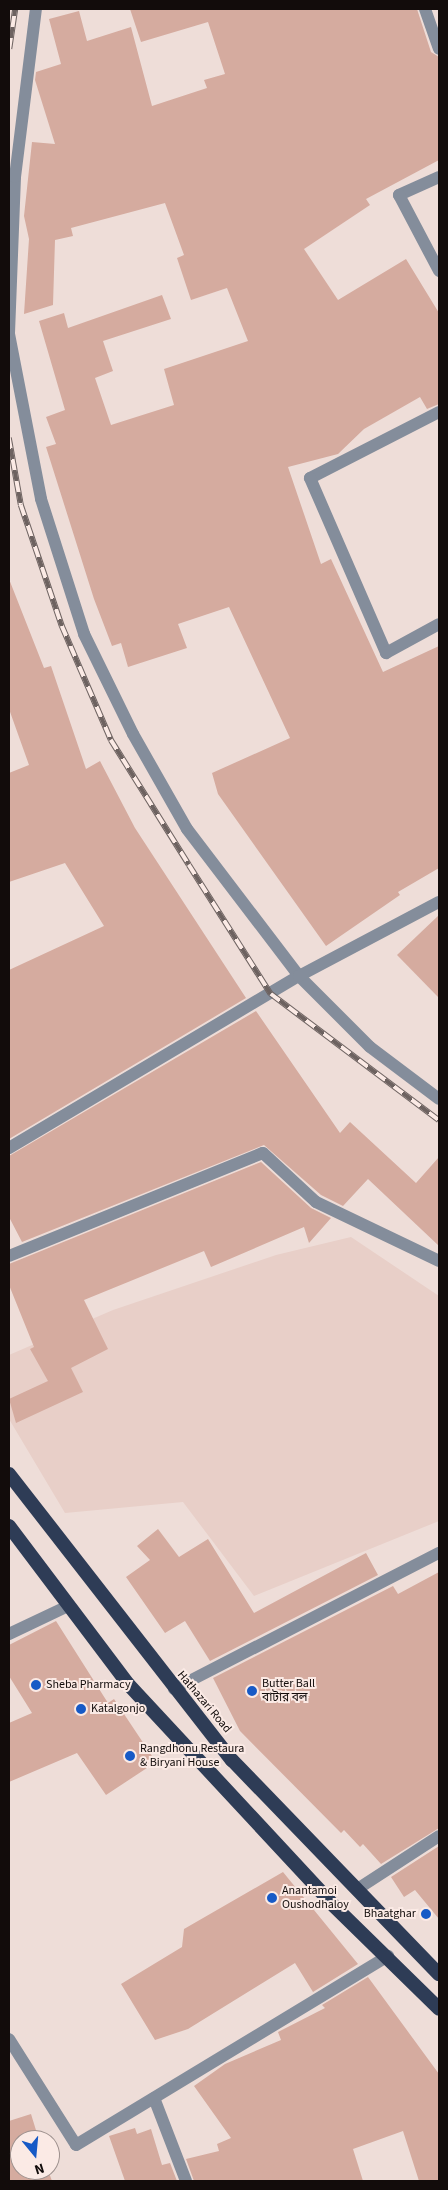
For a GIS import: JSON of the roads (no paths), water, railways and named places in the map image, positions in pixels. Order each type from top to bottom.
[{"type":"highway","name":"Hathazari Road","points":[[9,1474],[174,1689],[232,1760],[359,1888],[439,1974]]},
{"type":"highway","points":[[9,1526],[128,1684],[208,1774],[439,2009]]},
{"type":"street","points":[[36,9],[15,177],[9,334],[42,499],[84,634],[187,829],[298,976],[370,1046],[439,1099]]},
{"type":"street","points":[[425,9],[439,49]]},
{"type":"street","points":[[439,177],[399,195],[439,271]]},
{"type":"street","points":[[439,412],[310,478],[386,653],[439,624]]},
{"type":"street","points":[[9,1148],[298,976],[439,902]]},
{"type":"street","points":[[9,1256],[263,1153],[316,1202],[439,1261]]},
{"type":"street","points":[[174,1689],[439,1553]]},
{"type":"street","points":[[9,1634],[68,1606]]},
{"type":"street","points":[[359,1888],[439,1836]]},
{"type":"street","points":[[9,2039],[76,2145],[388,1956]]},
{"type":"street","points":[[154,2098],[186,2181]]},
{"type":"railway","points":[[9,49],[15,9]]},
{"type":"railway","points":[[9,438],[21,505],[62,626],[111,740],[189,865],[271,994],[439,1120]]},
{"type":"place","name":"Sheba Pharmacy","points":[[36,1685]]},
{"type":"place","name":"Butter Ball বাটার বল","points":[[252,1691]]},
{"type":"place","name":"Katalgonjo","points":[[81,1709]]},
{"type":"place","name":"Rangdhonu Restaura & Biryani House","points":[[130,1756]]},
{"type":"place","name":"Anantamoi Oushodhaloy","points":[[272,1898]]},
{"type":"place","name":"Bhaatghar","points":[[426,1914]]}]
